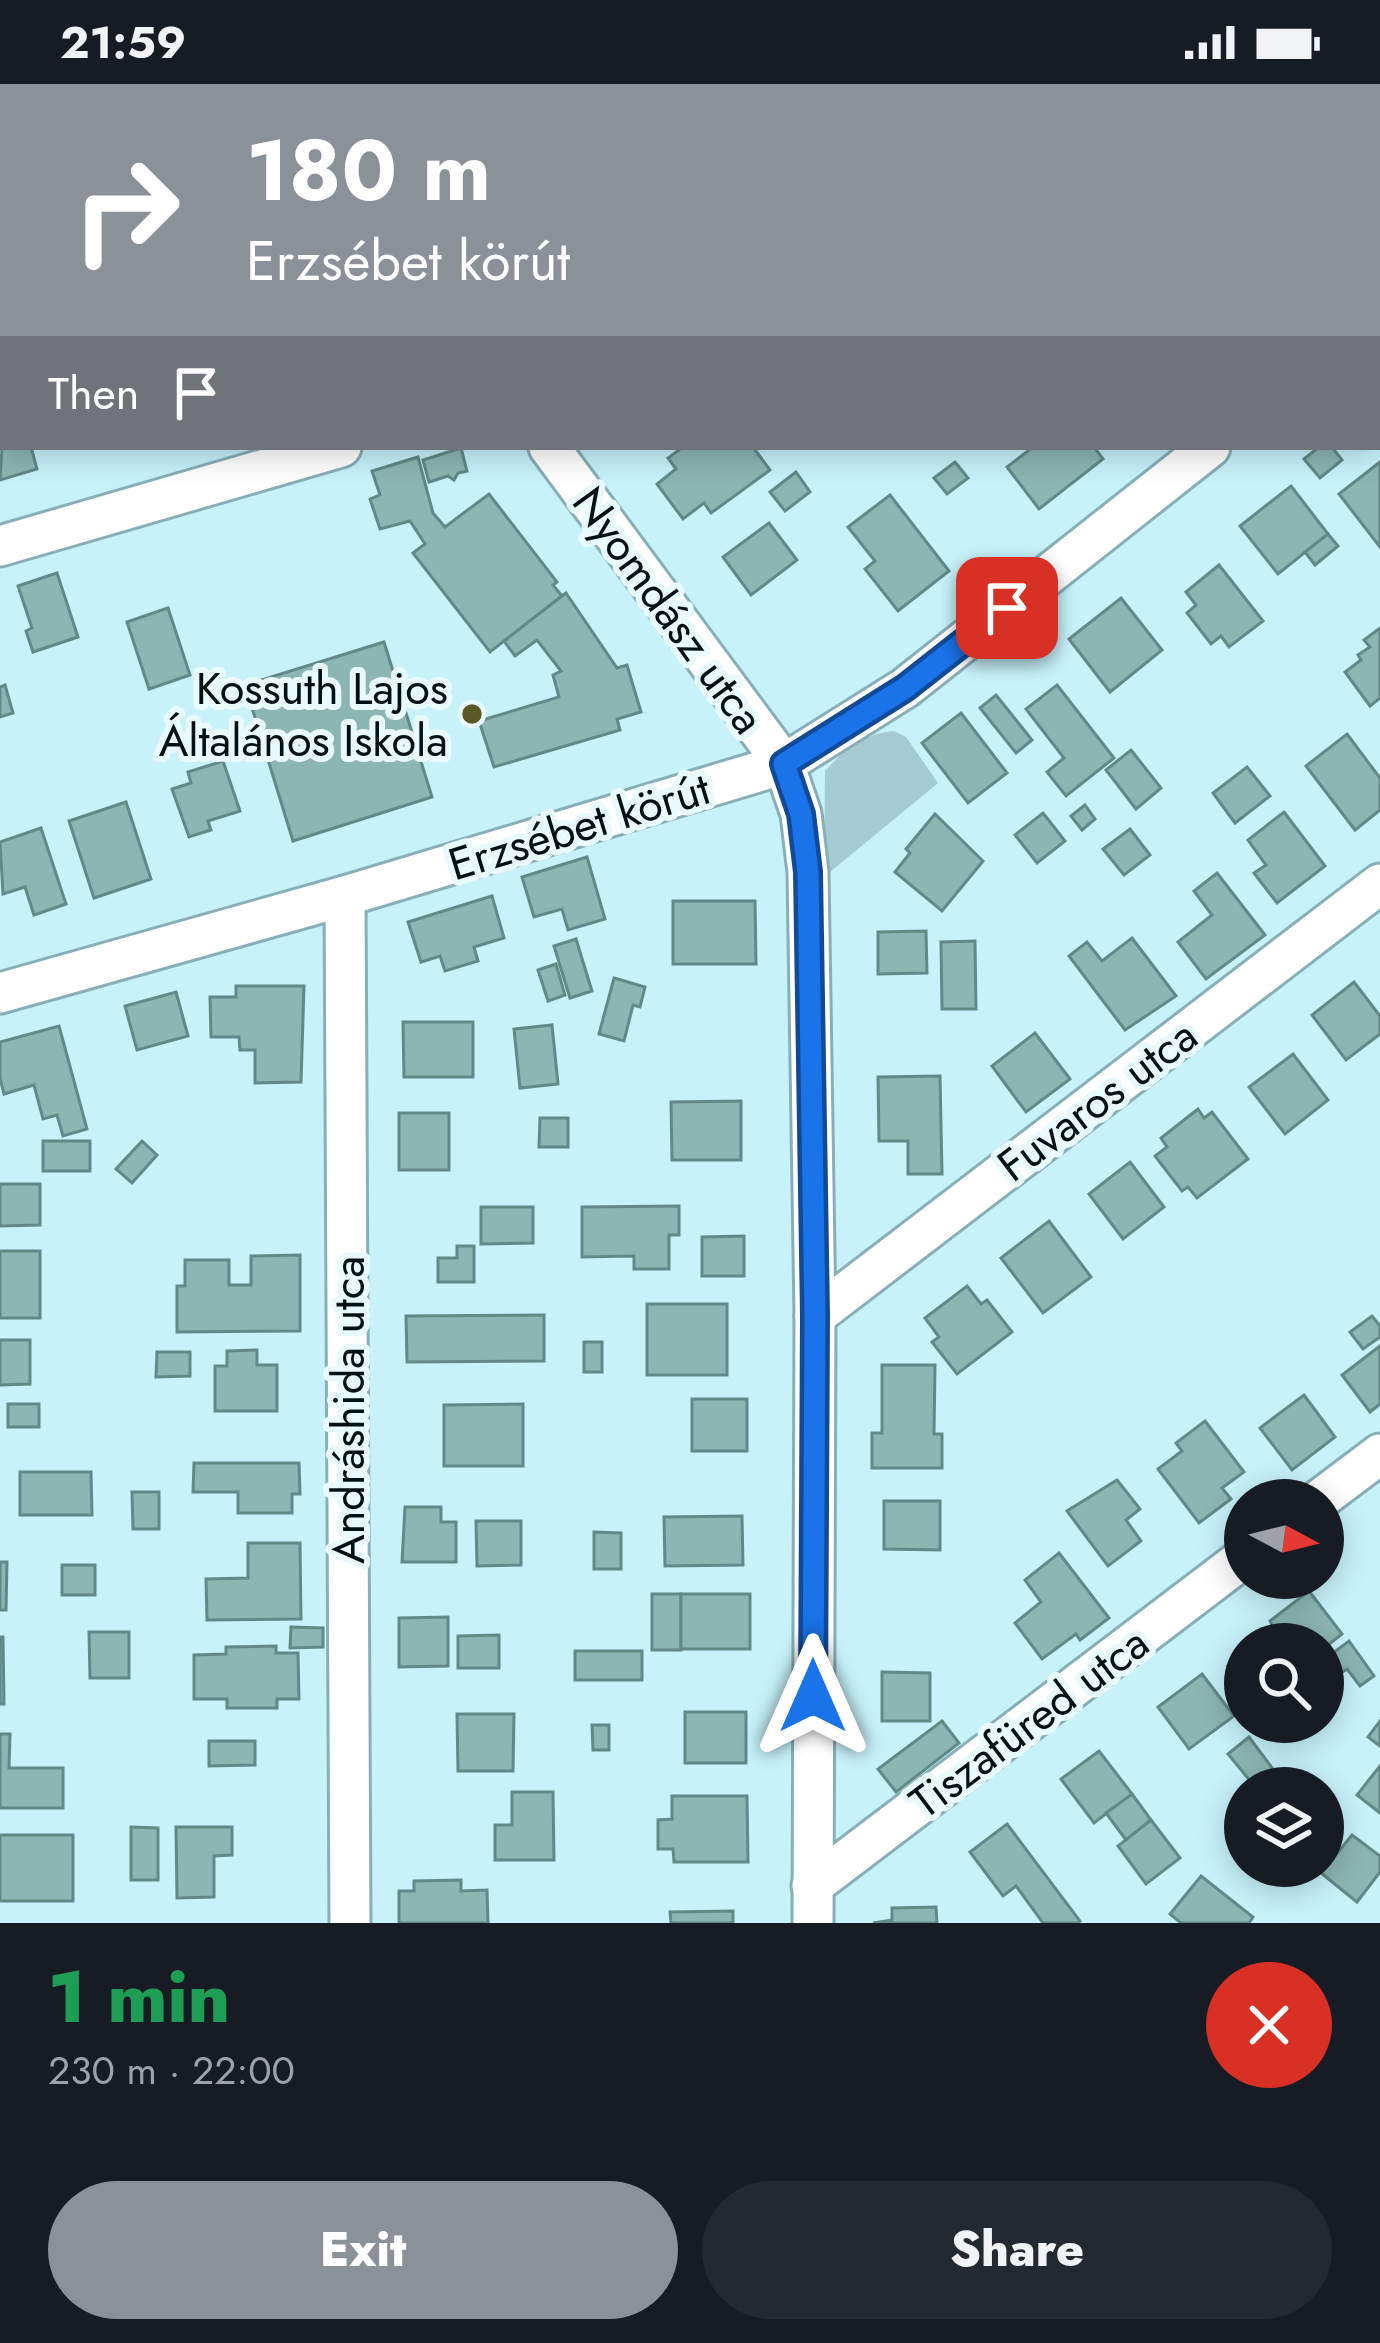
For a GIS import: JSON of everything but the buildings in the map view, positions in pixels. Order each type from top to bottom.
[{"type":"street","points":[[0,546],[330,450]]},
{"type":"street","name":"Nyomdász utca","points":[[551,450],[784,764],[801,814],[808,872],[815,1316],[812,1905]]},
{"type":"street","name":"Erzsébet körút","points":[[0,993],[345,896],[784,764],[905,688],[1206,450]]},
{"type":"street","name":"Fuvaros utca","points":[[815,1316],[1380,884]]},
{"type":"street","name":"Andráshida utca","points":[[345,896],[350,1923]]},
{"type":"street","points":[[1344,1481],[1380,1454]]},
{"type":"street","name":"Tiszafüred utca","points":[[812,1905],[1224,1574]]},
{"type":"shaded area","points":[[894,731],[906,737],[938,783],[824,877],[825,771],[855,744]]},
{"type":"place","name":"Kossuth Lajos Általános Iskola","points":[[472,714]]},
{"type":"route","points":[[813,1696],[815,1316],[808,872],[801,814],[784,764],[905,688],[1007,608]]}]
